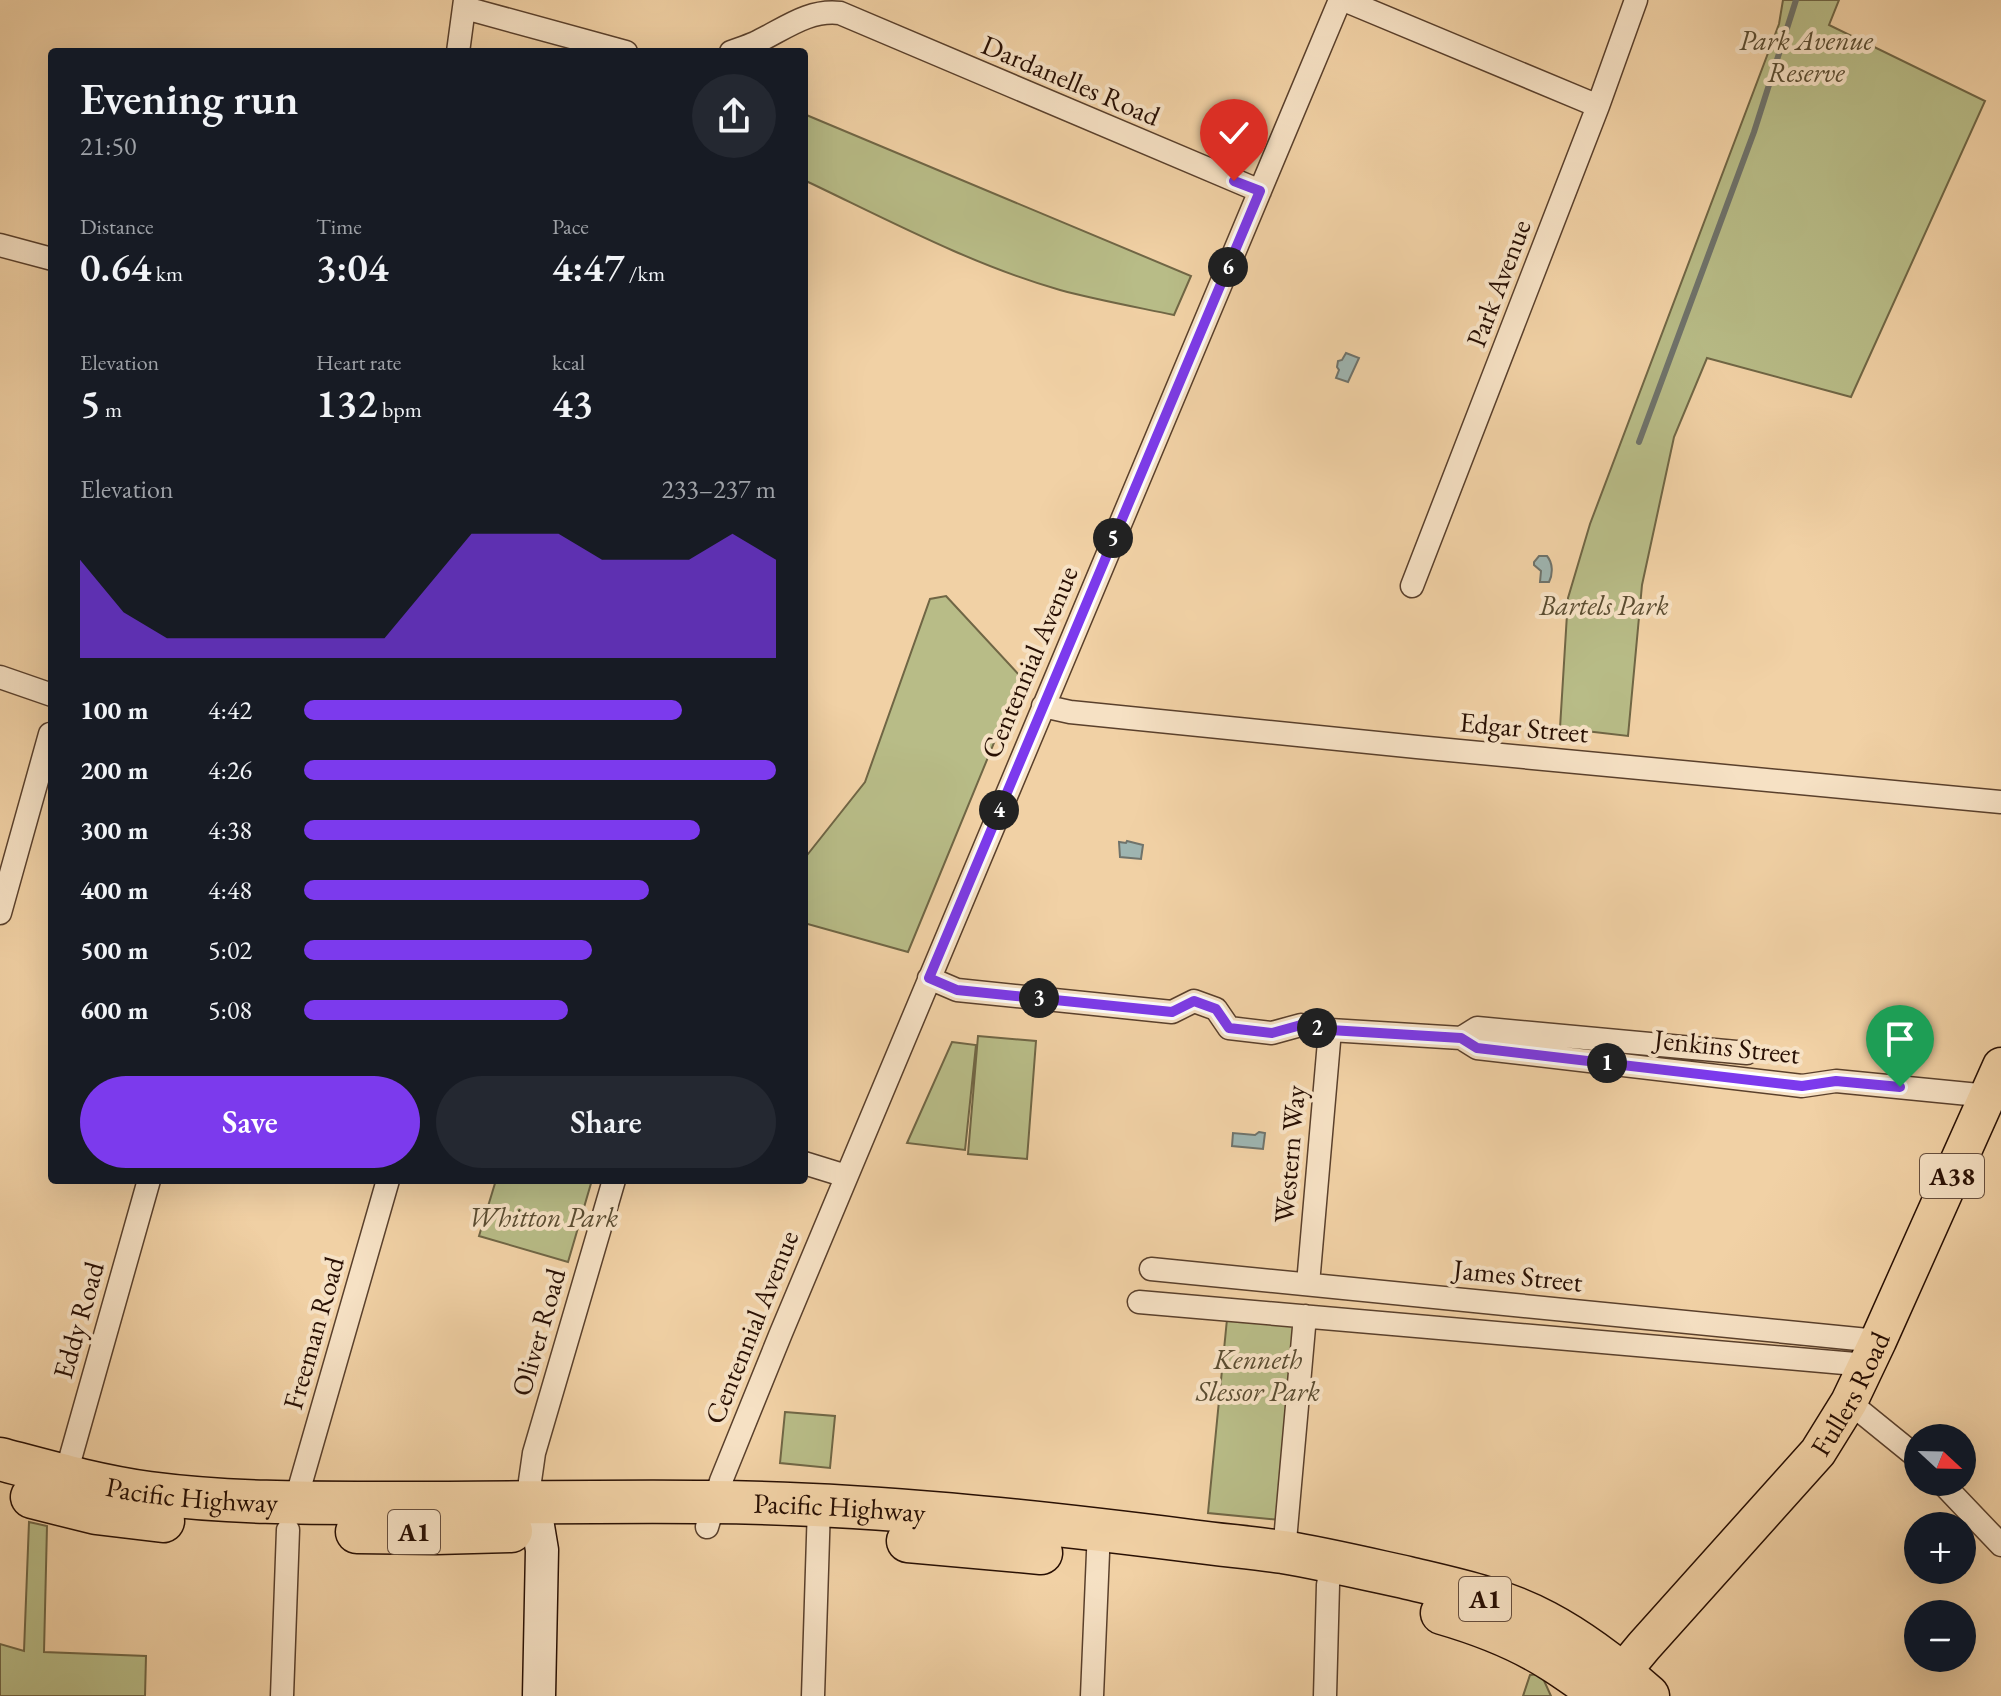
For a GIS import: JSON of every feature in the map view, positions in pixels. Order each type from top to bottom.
[{"type":"highway","name":"Pacific Highway","points":[[0,1459],[65,1477],[146,1493],[222,1500],[292,1517],[436,1533],[536,1516],[600,1526],[711,1515],[818,1520],[1098,1543],[1284,1552],[1330,1573],[1502,1635],[1616,1691]]},
{"type":"highway","name":"Pacific Highway","points":[[0,1488],[96,1513],[201,1525],[292,1517]]},
{"type":"highway","name":"Pacific Highway","points":[[1098,1543],[1283,1577],[1330,1573]]},
{"type":"main road","name":"Fullers Road","points":[[1616,1691],[1644,1646],[1818,1452],[1834,1430],[1873,1353],[1995,1081]]},
{"type":"main road","points":[[536,1516],[542,1550],[539,1696]]},
{"type":"street","points":[[1342,0],[1598,106]]},
{"type":"street","name":"Centennial Avenue","points":[[711,1515],[721,1481],[846,1176],[1342,0]]},
{"type":"street","name":"Park Avenue","points":[[1412,586],[1636,0]]},
{"type":"street","points":[[459,48],[465,4],[613,48]]},
{"type":"street","points":[[742,48],[814,7]]},
{"type":"street","name":"Dardanelles Road","points":[[814,7],[840,13],[1260,191]]},
{"type":"street","points":[[0,245],[48,258]]},
{"type":"street","points":[[0,677],[48,694]]},
{"type":"street","name":"Edgar Street","points":[[1043,706],[1070,712],[1386,744],[2001,802]]},
{"type":"street","points":[[0,913],[48,741]]},
{"type":"street","name":"Jenkins Street","points":[[929,978],[957,990],[1172,1012],[1194,1001],[1216,1009],[1229,1028],[1272,1033],[1301,1025],[1330,1030],[1461,1038],[1477,1048],[1802,1086],[1836,1081],[1995,1081]]},
{"type":"street","name":"Jenkins Street","points":[[1461,1038],[1477,1028],[1747,1053]]},
{"type":"street","name":"Western Way","points":[[1308,1284],[1330,1030]]},
{"type":"street","points":[[808,1164],[846,1176]]},
{"type":"street","name":"Eddy Road","points":[[65,1477],[148,1184]]},
{"type":"street","name":"Freeman Road","points":[[282,1696],[292,1517],[387,1184]]},
{"type":"street","name":"Oliver Road","points":[[536,1516],[530,1481],[534,1453],[613,1184]]},
{"type":"street","name":"James Street","points":[[1151,1269],[1308,1284],[1873,1353]]},
{"type":"street","name":"James Street","points":[[1139,1302],[1305,1316],[1873,1353]]},
{"type":"street","points":[[1284,1552],[1305,1316]]},
{"type":"street","points":[[1849,1402],[1904,1447]]},
{"type":"street","points":[[1954,1496],[2001,1545]]},
{"type":"street","points":[[813,1696],[818,1520]]},
{"type":"street","points":[[1092,1696],[1098,1543]]},
{"type":"street","points":[[1325,1696],[1330,1573]]},
{"type":"green space","points":[[1783,0],[1839,0],[1829,25],[1985,101],[1851,397],[1707,358],[1674,437],[1642,585],[1628,736],[1560,728],[1568,598],[1590,524],[1779,24]]},
{"type":"green space","points":[[808,116],[1191,276],[1174,315],[1074,294],[1027,280],[930,240],[808,182]]},
{"type":"green space","points":[[946,596],[1021,677],[908,952],[808,924],[808,854],[865,782],[930,599]]},
{"type":"green space","points":[[978,1036],[1036,1041],[1027,1159],[968,1154]]},
{"type":"green space","points":[[952,1042],[976,1045],[965,1150],[907,1143]]},
{"type":"green space","name":"Whitton Park","points":[[495,1184],[591,1184],[568,1262],[479,1236]]},
{"type":"green space","name":"Kenneth Slessor Park","points":[[1227,1319],[1300,1326],[1281,1520],[1208,1513]]},
{"type":"green space","points":[[785,1412],[835,1416],[830,1468],[780,1463]]},
{"type":"green space","points":[[29,1522],[47,1526],[44,1652],[146,1656],[145,1696],[0,1696],[0,1644],[24,1651]]},
{"type":"green space","points":[[1541,1674],[1551,1696],[1523,1696],[1530,1675]]},
{"type":"water","points":[[1346,353],[1359,358],[1348,382],[1336,378],[1338,361]]},
{"type":"water","points":[[1539,556],[1547,556],[1550,562],[1552,572],[1549,582],[1540,582],[1541,571],[1534,565]]},
{"type":"water","points":[[1119,842],[1143,845],[1141,859],[1120,857]]},
{"type":"water","points":[[1233,1133],[1255,1135],[1265,1133],[1263,1149],[1232,1146]]},
{"type":"waterway","points":[[1639,442],[1754,132],[1796,0]]},
{"type":"route","points":[[1234,181],[1260,191],[929,978],[957,990],[1172,1012],[1194,1001],[1216,1009],[1229,1028],[1272,1033],[1301,1025],[1330,1030],[1461,1038],[1477,1048],[1802,1086],[1836,1081],[1900,1087]]},
{"type":"park label","name":"Park Avenue Reserve","points":[[1806,56]]},
{"type":"park label","name":"Bartels Park","points":[[1604,605]]}]
